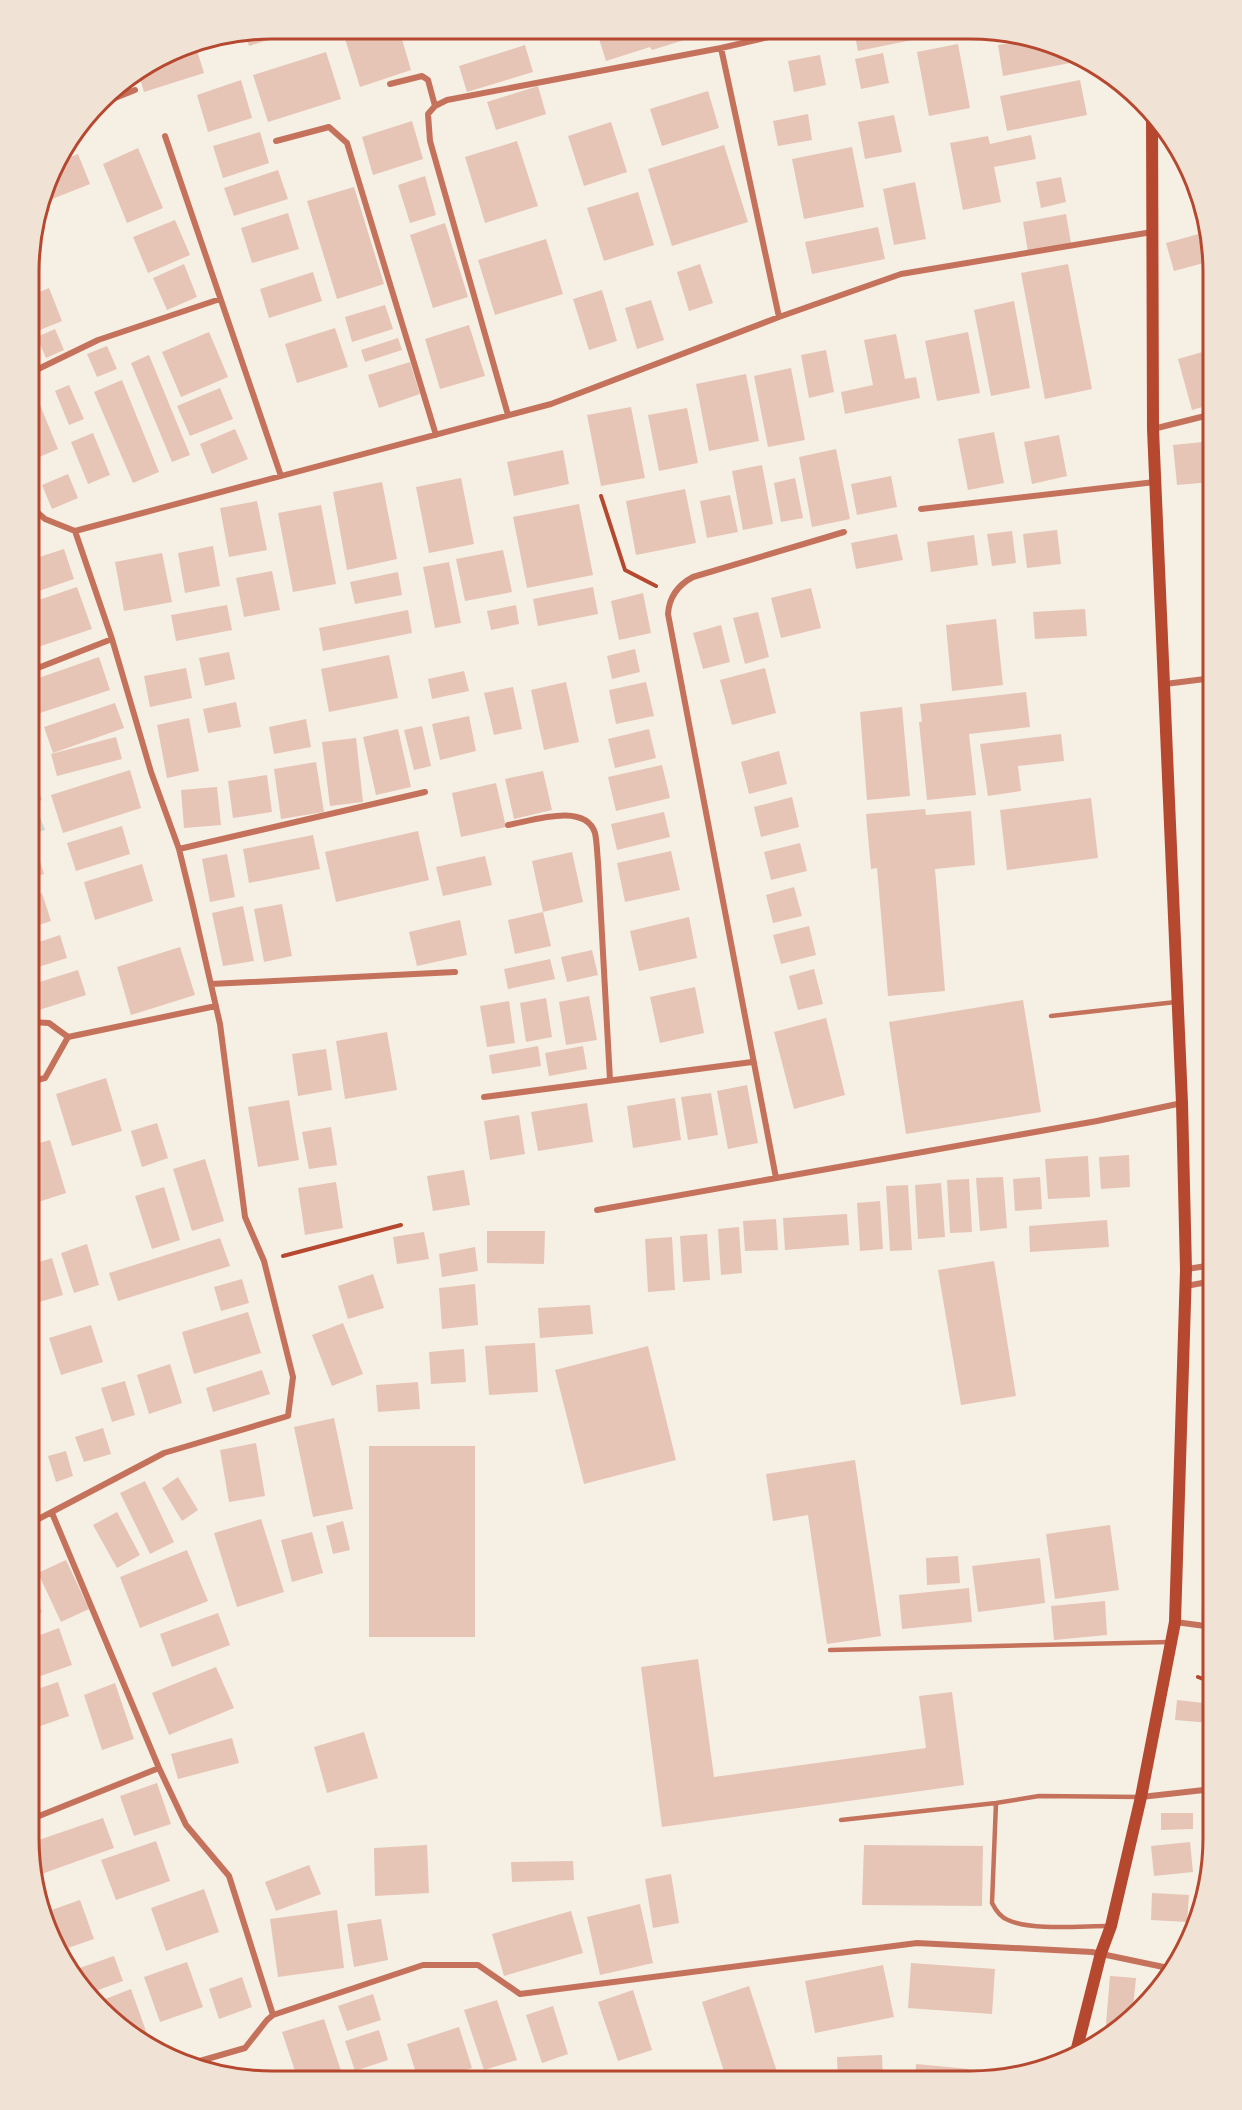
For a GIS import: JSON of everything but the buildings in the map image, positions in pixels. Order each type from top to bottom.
[{"type":"main road","points":[[1077,2045],[1096,1952],[1110,1926],[1141,1797],[1175,1622],[1186,1270],[1182,1102],[1154,429],[1152,127]]},
{"type":"street","points":[[508,415],[430,141],[428,114],[435,106],[447,100],[760,39]]},
{"type":"street","points":[[721,48],[779,317]]},
{"type":"street","points":[[390,84],[422,76],[428,80],[435,106]]},
{"type":"street","points":[[118,97],[135,90]]},
{"type":"street","points":[[276,141],[328,127],[347,143],[436,435]]},
{"type":"street","points":[[165,136],[281,476]]},
{"type":"street","points":[[39,514],[45,519],[75,531],[552,404],[779,317],[901,274],[1153,232]]},
{"type":"street","points":[[39,369],[98,340],[220,299]]},
{"type":"street","points":[[1154,429],[1203,417]]},
{"type":"street","points":[[921,509],[1156,482]]},
{"type":"street","points":[[39,1519],[164,1453],[288,1416],[293,1377],[264,1261],[245,1217],[220,1024],[179,849],[151,771],[112,639],[75,531]]},
{"type":"street","points":[[776,1178],[668,614],[669,604],[681,583],[693,577],[844,532]]},
{"type":"street","points":[[39,667],[112,639]]},
{"type":"street","points":[[1165,684],[1203,679]]},
{"type":"street","points":[[179,849],[425,792]]},
{"type":"street","points":[[508,825],[572,814],[587,819],[595,832],[609,1080]]},
{"type":"street","points":[[211,984],[455,972]]},
{"type":"street","points":[[39,1022],[49,1023],[68,1037],[216,1006]]},
{"type":"street","points":[[39,1080],[45,1078],[68,1037]]},
{"type":"street","points":[[484,1097],[752,1062]]},
{"type":"street","points":[[597,1210],[1115,1117],[1182,1102]]},
{"type":"street","points":[[1186,1270],[1203,1267]]},
{"type":"street","points":[[1186,1286],[1203,1283]]},
{"type":"street","points":[[52,1513],[159,1768],[186,1825],[229,1876],[273,2015]]},
{"type":"street","points":[[1175,1622],[1203,1626]]},
{"type":"street","points":[[39,1816],[159,1768]]},
{"type":"street","points":[[1141,1797],[1203,1790]]},
{"type":"street","points":[[199,2060],[245,2048],[273,2015],[423,1965],[478,1965],[520,1994],[917,1943],[1096,1952],[1165,1967]]},
{"type":"lane","points":[[1051,1016],[1178,1002]]},
{"type":"lane","points":[[830,1650],[1170,1642]]},
{"type":"lane","points":[[841,1820],[1039,1796],[1141,1797]]},
{"type":"lane","points":[[996,1803],[992,1903],[997,1913],[1008,1920],[1030,1926],[1110,1926]]},
{"type":"path","points":[[600,496],[625,570],[674,595]]},
{"type":"path","points":[[264,1261],[401,1225]]},
{"type":"path","points":[[1198,1677],[1203,1679]]},
{"type":"shaded area","points":[[39,814],[45,830],[39,832]]}]
